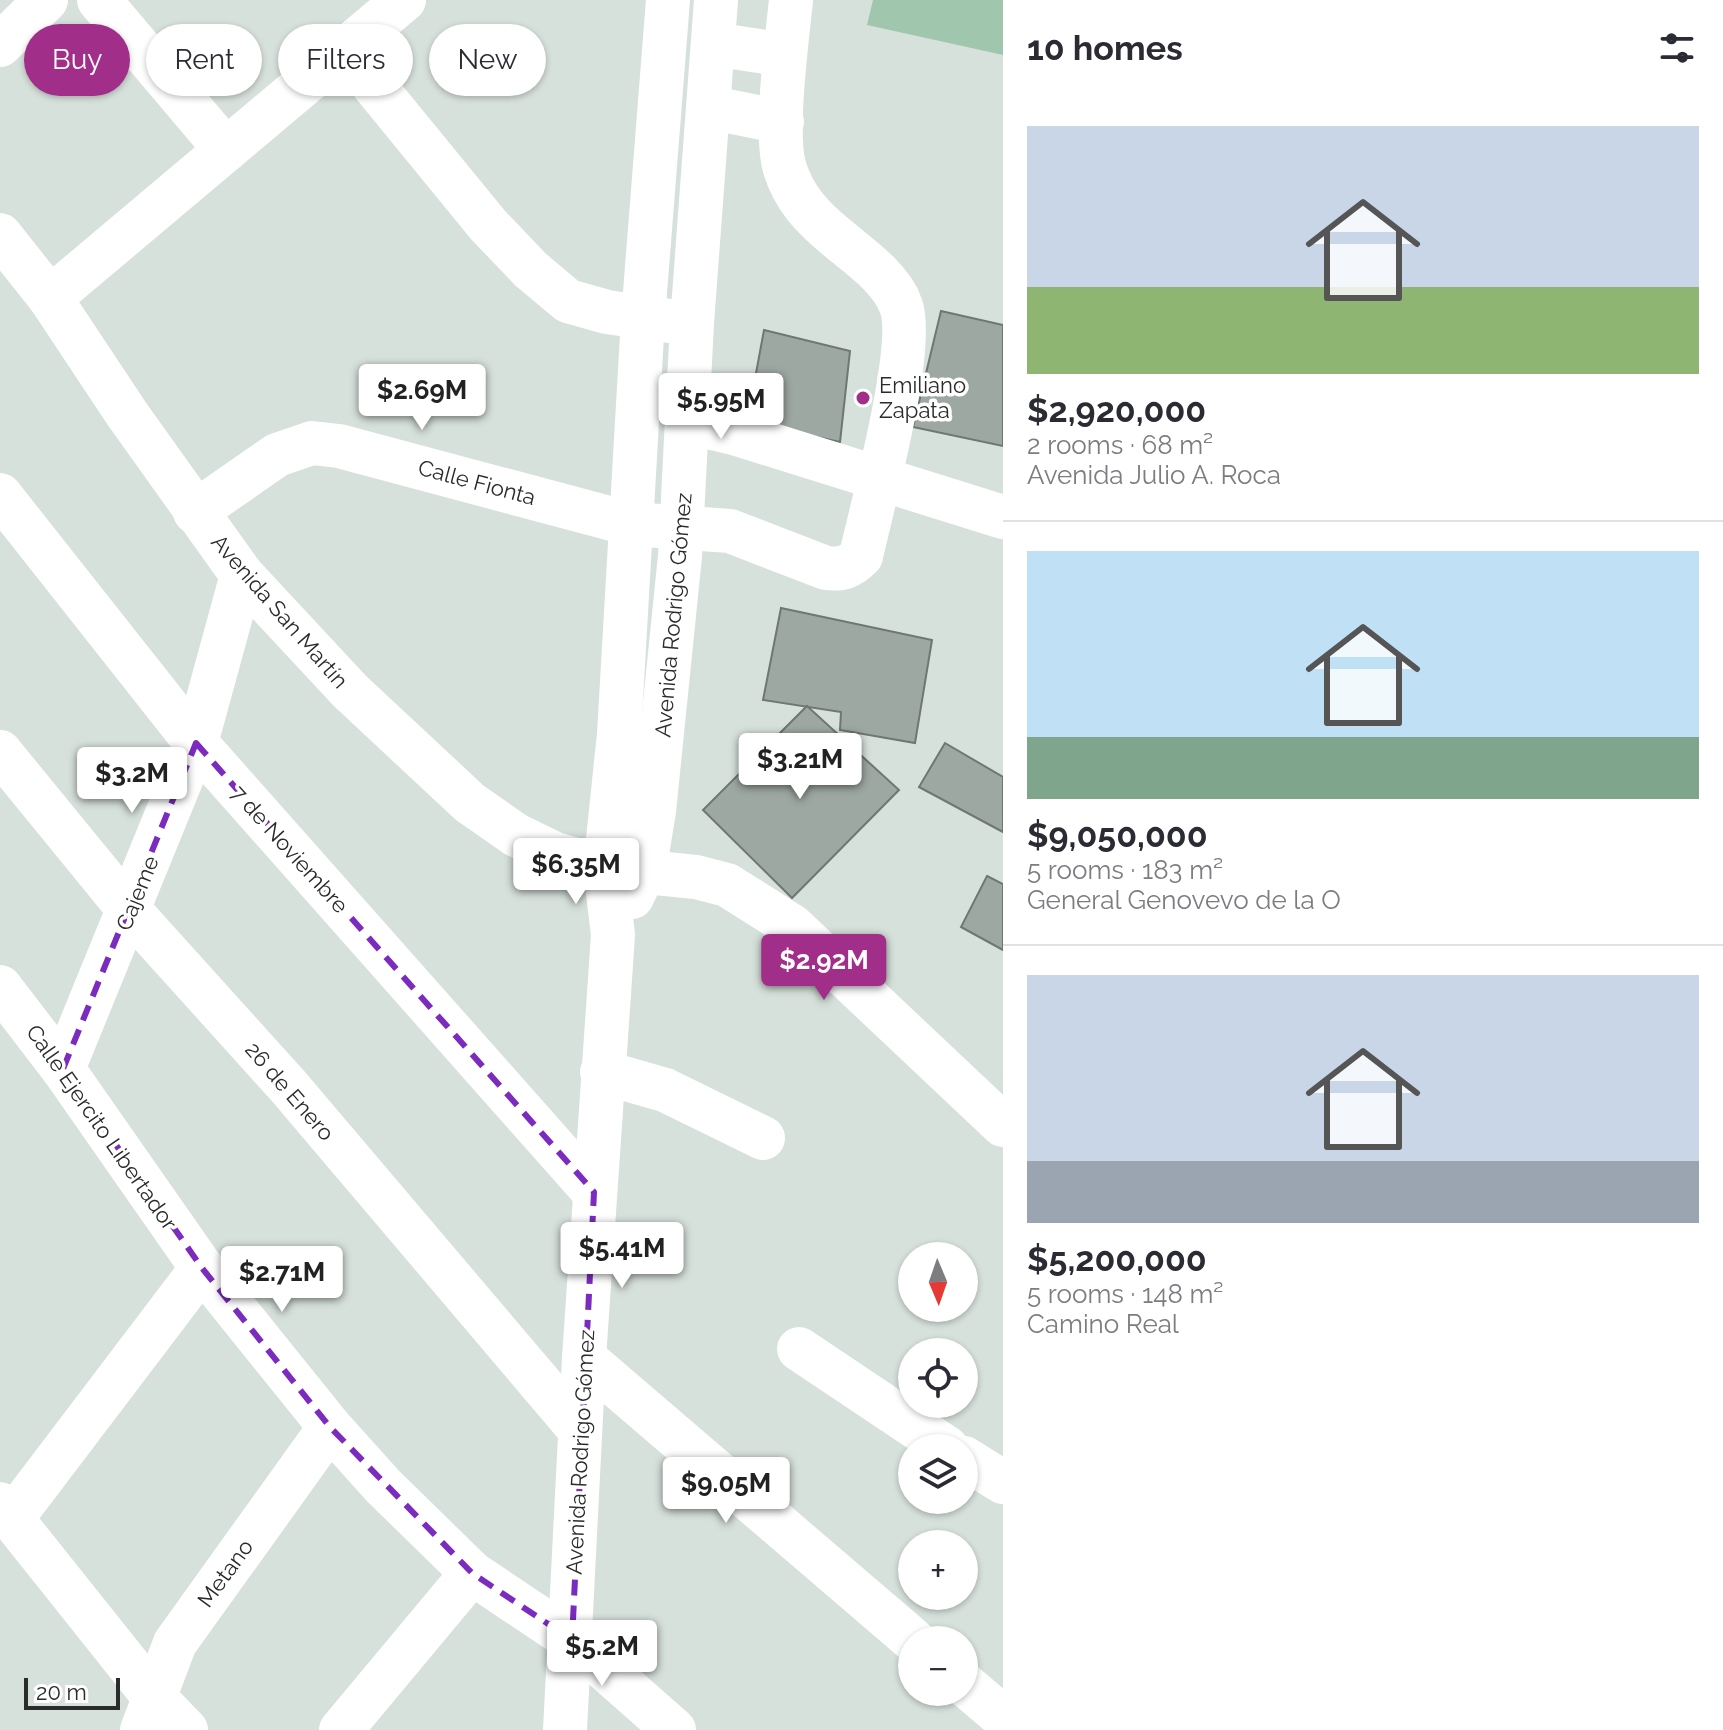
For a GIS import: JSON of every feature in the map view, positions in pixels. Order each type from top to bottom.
[{"type":"street","points":[[0,45],[46,0]]},
{"type":"street","points":[[99,0],[226,150]]},
{"type":"street","points":[[375,24],[404,0]]},
{"type":"street","name":"Avenida Rodrigo Gómez","points":[[625,870],[619,734],[643,318],[668,0]]},
{"type":"street","name":"Avenida Rodrigo Gómez","points":[[565,1730],[594,1192],[613,935],[625,870],[662,739],[682,527],[692,323],[716,0]]},
{"type":"street","points":[[791,0],[782,122],[784,167],[794,192],[811,216],[891,288],[902,307],[905,352],[878,480]]},
{"type":"street","points":[[713,44],[785,55]]},
{"type":"street","points":[[50,298],[289,96]]},
{"type":"street","points":[[382,96],[488,225],[531,270],[568,301],[643,318],[692,323]]},
{"type":"street","points":[[708,107],[782,122]]},
{"type":"street","name":"Avenida San Martín","points":[[1,239],[50,298],[195,512],[242,575],[350,691],[470,803],[516,835],[555,854],[625,870],[696,877],[727,885],[760,903],[792,926],[1003,1125]]},
{"type":"street","points":[[688,422],[734,433],[1003,517]]},
{"type":"street","name":"Calle Fionta","points":[[195,512],[277,455],[312,443],[383,457],[631,524],[730,531],[826,568],[840,570],[852,565],[861,556],[878,480]]},
{"type":"street","name":"7 de Noviembre","points":[[0,495],[196,743],[594,1192]]},
{"type":"street","name":"Cajeme","points":[[63,1069],[196,743],[242,575]]},
{"type":"street","name":"26 de Enero","points":[[0,752],[130,911],[288,1086],[580,1430]]},
{"type":"street","name":"Calle Ejercito Libertador","points":[[0,987],[63,1069],[202,1268],[330,1427],[422,1528],[472,1573],[572,1640],[674,1730]]},
{"type":"street","points":[[602,1072],[665,1090],[763,1138]]},
{"type":"street","points":[[186,1730],[148,1713],[7,1510],[202,1268]]},
{"type":"street","points":[[799,1349],[926,1434]]},
{"type":"street","points":[[584,1358],[898,1627]]},
{"type":"street","name":"Metano","points":[[148,1713],[175,1643],[330,1427]]},
{"type":"street","points":[[978,1467],[1003,1482]]},
{"type":"street","points":[[341,1730],[472,1573]]},
{"type":"street","points":[[978,1696],[1003,1717]]},
{"type":"highlighted area","points":[[196,743],[594,1192],[572,1640],[472,1573],[330,1427],[202,1268],[63,1069]]},
{"type":"green space","points":[[873,0],[1003,0],[1003,55],[867,25]]},
{"type":"building","points":[[941,311],[1003,325],[1003,446],[913,427]]},
{"type":"building","points":[[764,330],[850,351],[840,442],[747,422]]},
{"type":"building","points":[[781,608],[932,640],[915,743],[840,730],[841,712],[763,700]]},
{"type":"building","points":[[807,706],[899,790],[792,898],[703,810]]},
{"type":"building","points":[[945,743],[1003,777],[1003,832],[919,787]]},
{"type":"building","points":[[987,876],[1003,884],[1003,950],[961,927]]},
{"type":"place","name":"Emiliano Zapata","points":[[863,398]]}]
